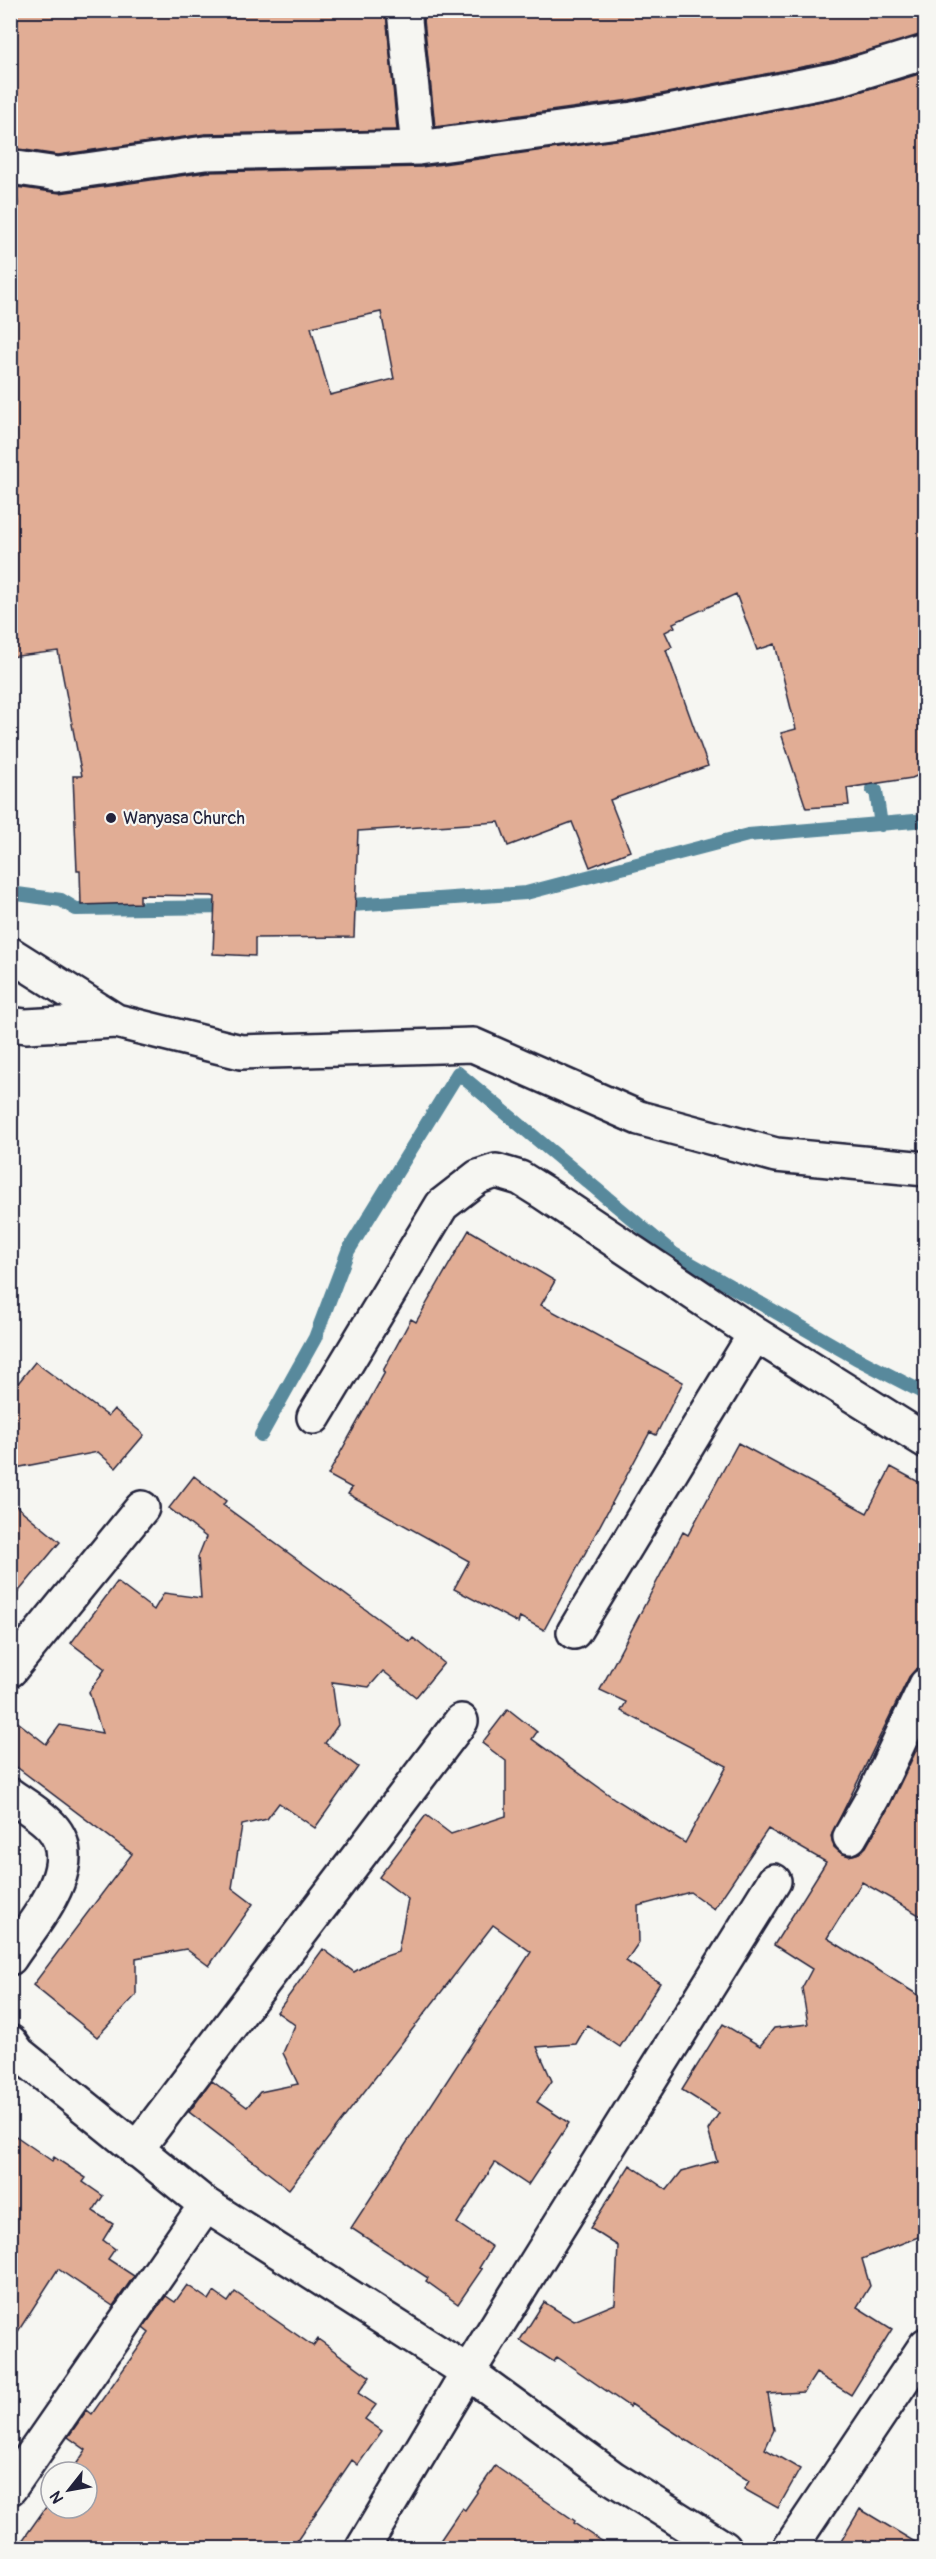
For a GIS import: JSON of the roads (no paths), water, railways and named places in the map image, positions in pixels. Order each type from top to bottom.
[{"type":"street","points":[[404,10],[418,148]]},
{"type":"street","points":[[10,167],[58,174],[206,153],[418,148],[633,119],[838,79],[926,52]]},
{"type":"street","points":[[10,954],[116,1021]]},
{"type":"street","points":[[10,1023],[26,1026],[116,1021],[241,1052],[473,1046],[639,1118],[764,1152],[926,1168]]},
{"type":"street","points":[[314,1417],[442,1205],[478,1177],[496,1171],[520,1178],[544,1193],[755,1334],[926,1441]]},
{"type":"street","points":[[574,1632],[755,1334]]},
{"type":"street","points":[[10,1670],[142,1508]]},
{"type":"street","points":[[850,1837],[873,1797],[926,1685]]},
{"type":"street","points":[[136,2150],[461,1721]]},
{"type":"street","points":[[10,1795],[53,1828],[60,1840],[64,1855],[58,1883],[10,1958]]},
{"type":"street","points":[[363,2548],[468,2372],[774,1881]]},
{"type":"street","points":[[10,2042],[18,2054],[206,2205],[468,2372],[613,2478],[724,2548]]},
{"type":"street","points":[[10,2488],[206,2205]]},
{"type":"street","points":[[790,2548],[926,2345]]},
{"type":"waterway","points":[[872,789],[876,791],[881,825]]},
{"type":"waterway","points":[[337,906],[526,893],[748,835],[926,820]]},
{"type":"waterway","points":[[10,893],[61,900],[76,909],[233,907]]},
{"type":"waterway","points":[[261,1435],[315,1338],[348,1251],[458,1073],[674,1254],[856,1358],[926,1394]]},
{"type":"place","name":"Wanyasa Church","points":[[111,818]]}]
